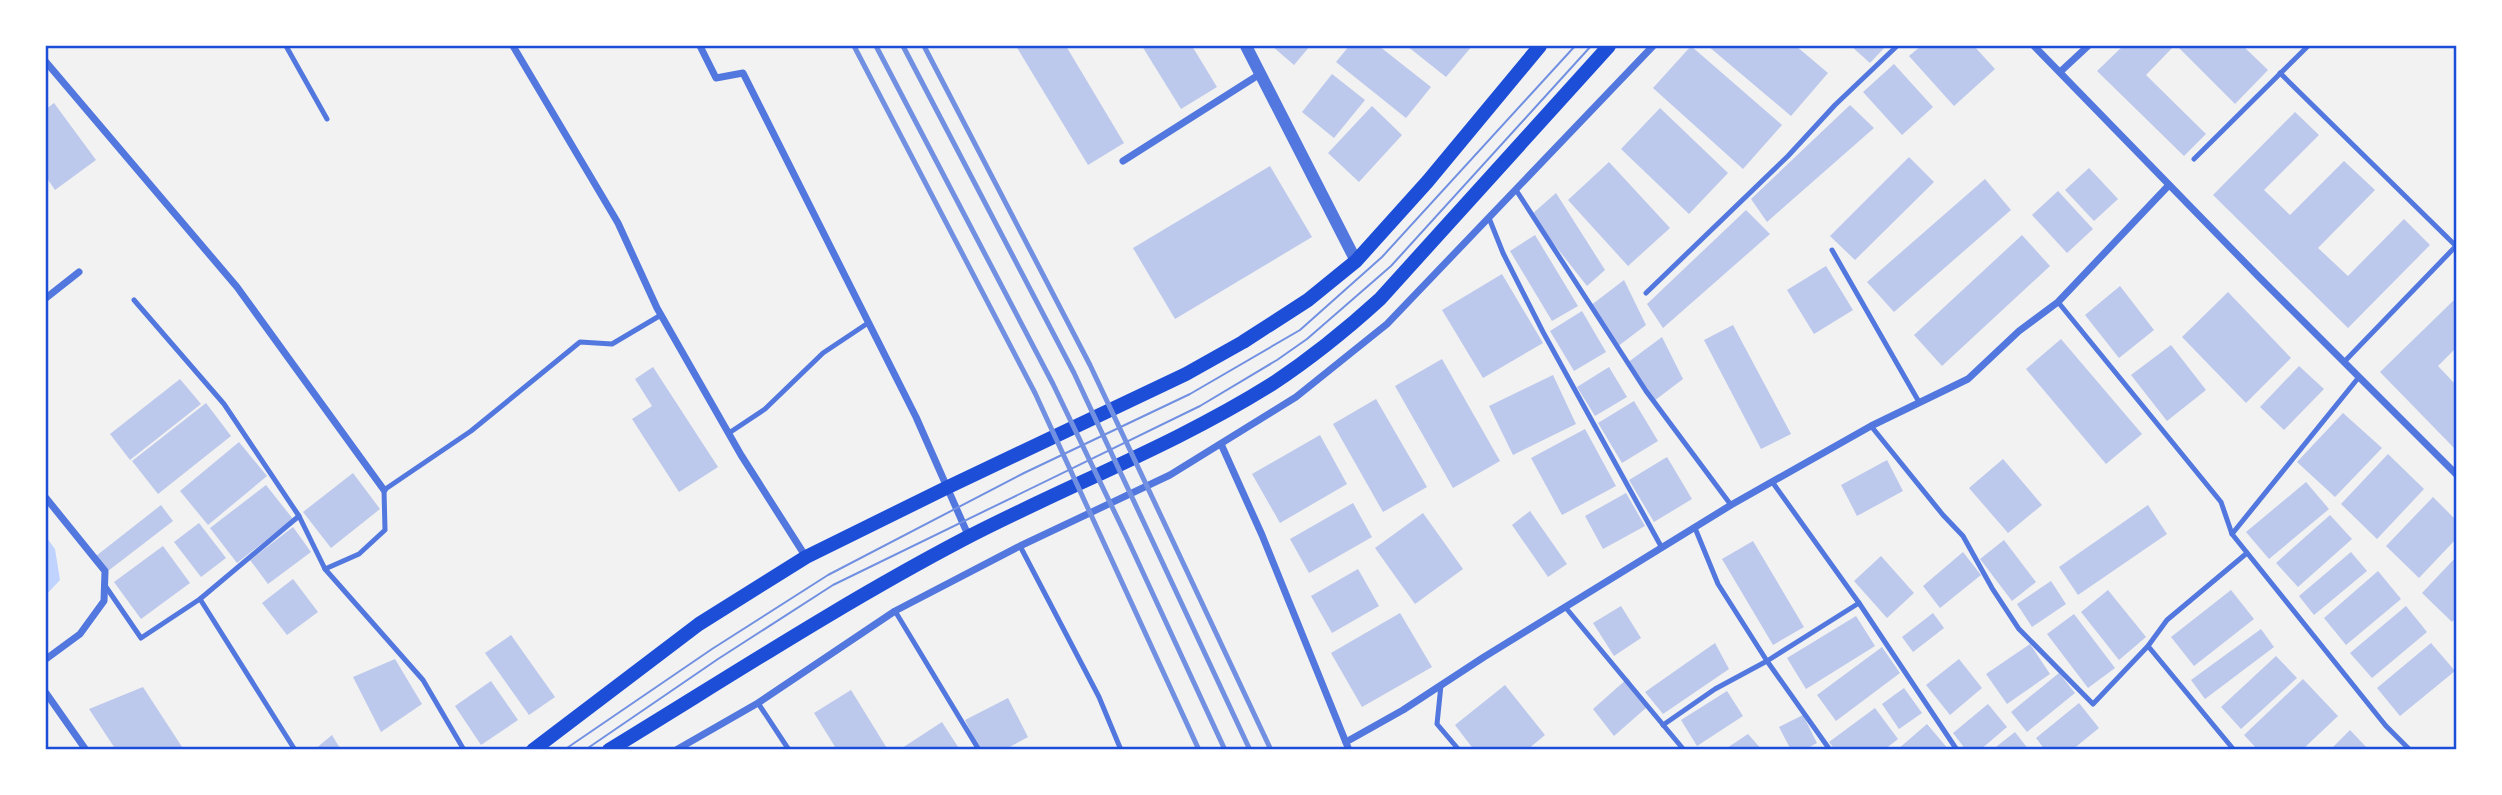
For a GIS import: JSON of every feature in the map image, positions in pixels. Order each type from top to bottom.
[{"type":"main road","points":[[533,750],[699,624],[806,557],[1186,374],[1243,342],[1308,300],[1356,261],[1429,181],[1540,46]]},
{"type":"main road","points":[[609,750],[842,605],[969,537],[1200,425],[1273,383],[1339,335],[1380,299],[1609,46]]},
{"type":"street","points":[[513,46],[618,223],[661,315],[729,433],[806,557]]},
{"type":"street","points":[[701,46],[716,78],[743,73],[916,417],[969,537]]},
{"type":"street","points":[[1246,46],[1356,261]]},
{"type":"street","points":[[676,750],[758,703],[895,611],[1170,475],[1296,397],[1387,324],[1653,46]]},
{"type":"street","points":[[2034,46],[2456,474]]},
{"type":"street","points":[[2060,72],[2088,46]]},
{"type":"street","points":[[46,62],[237,287],[384,489]]},
{"type":"street","points":[[1123,161],[1260,74]]},
{"type":"street","points":[[1221,444],[1262,535],[1347,746],[1731,505],[1871,426],[1968,379],[2019,331],[2058,302],[2169,185]]},
{"type":"street","points":[[46,298],[79,272]]},
{"type":"street","points":[[46,498],[105,571],[104,601],[80,634],[46,659]]},
{"type":"street","points":[[46,693],[86,750]]},
{"type":"lane","points":[[286,46],[327,119]]},
{"type":"lane","points":[[1646,293],[1897,46]]},
{"type":"lane","points":[[2194,159],[2308,46]]},
{"type":"lane","points":[[2280,73],[2456,246],[2344,362]]},
{"type":"lane","points":[[1516,191],[1646,391],[1731,505]]},
{"type":"lane","points":[[1489,218],[1503,253],[1543,332],[1662,548]]},
{"type":"lane","points":[[1832,250],[1919,402]]},
{"type":"lane","points":[[134,300],[224,404],[299,516],[325,569],[423,680],[464,750]]},
{"type":"lane","points":[[2058,302],[2221,502],[2232,534],[2386,726],[2410,750]]},
{"type":"lane","points":[[325,569],[359,554],[385,530],[384,489],[471,431],[580,342],[612,344],[661,315]]},
{"type":"lane","points":[[729,433],[765,409],[823,353],[868,323]]},
{"type":"lane","points":[[2232,534],[2359,377]]},
{"type":"lane","points":[[1871,426],[1963,536],[2019,629],[2093,704],[2148,646],[2167,620],[2247,553]]},
{"type":"lane","points":[[1773,483],[1859,603],[1958,750]]},
{"type":"lane","points":[[104,584],[141,638],[200,600],[299,516]]},
{"type":"lane","points":[[1695,528],[1718,584],[1830,750]]},
{"type":"lane","points":[[1020,547],[1099,697],[1121,750]]},
{"type":"lane","points":[[200,600],[295,750]]},
{"type":"lane","points":[[1663,725],[1715,689],[1768,661],[1859,603]]},
{"type":"lane","points":[[1566,608],[1684,750]]},
{"type":"lane","points":[[895,611],[979,750]]},
{"type":"lane","points":[[2148,646],[2234,750]]},
{"type":"lane","points":[[1441,685],[1437,724],[1458,750]]},
{"type":"lane","points":[[758,703],[789,750]]},
{"type":"water","points":[[46,537],[55,549],[60,580],[46,595]]},
{"type":"building","points":[[1016,46],[1066,46],[1124,143],[1088,165]]},
{"type":"building","points":[[1142,46],[1192,46],[1217,87],[1181,109]]},
{"type":"building","points":[[1272,46],[1310,46],[1294,65]]},
{"type":"building","points":[[1349,46],[1379,46],[1431,87],[1406,118],[1336,62]]},
{"type":"building","points":[[1407,46],[1472,46],[1446,77]]},
{"type":"building","points":[[1691,46],[1782,125],[1743,169],[1653,88]]},
{"type":"building","points":[[1708,46],[1796,46],[1828,73],[1791,116]]},
{"type":"building","points":[[1851,46],[1886,46],[1870,63]]},
{"type":"building","points":[[1921,46],[1974,46],[1995,69],[1954,106],[1909,56]]},
{"type":"building","points":[[2123,46],[2174,46],[2146,75],[2206,134],[2184,156],[2097,71]]},
{"type":"building","points":[[2177,46],[2243,46],[2268,70],[2235,104]]},
{"type":"building","points":[[1894,64],[1933,107],[1902,135],[1863,92]]},
{"type":"building","points":[[1332,74],[1365,100],[1334,138],[1302,112]]},
{"type":"building","points":[[54,103],[96,160],[55,190],[46,177],[46,109]]},
{"type":"building","points":[[1850,105],[1874,128],[1767,222],[1751,199]]},
{"type":"building","points":[[1372,106],[1402,135],[1359,182],[1328,153]]},
{"type":"building","points":[[1660,108],[1728,173],[1689,214],[1621,149]]},
{"type":"building","points":[[2295,112],[2319,135],[2264,190],[2290,215],[2344,161],[2375,190],[2318,248],[2348,276],[2404,219],[2430,245],[2348,328],[2213,195]]},
{"type":"building","points":[[1909,157],[1934,182],[1855,260],[1830,236]]},
{"type":"building","points":[[1609,162],[1670,228],[1628,266],[1568,200]]},
{"type":"building","points":[[1270,166],[1312,237],[1175,319],[1133,248]]},
{"type":"building","points":[[2089,168],[2118,199],[2094,221],[2065,190]]},
{"type":"building","points":[[1985,179],[2011,210],[1894,312],[1867,282]]},
{"type":"building","points":[[2058,191],[2093,229],[2067,253],[2032,215]]},
{"type":"building","points":[[1556,193],[1605,270],[1587,286],[1531,215]]},
{"type":"building","points":[[1746,210],[1770,234],[1663,328],[1647,304]]},
{"type":"building","points":[[1535,235],[1578,306],[1552,321],[1510,251]]},
{"type":"building","points":[[2022,235],[2050,266],[1942,366],[1914,335]]},
{"type":"building","points":[[1826,266],[1853,310],[1814,334],[1787,290]]},
{"type":"building","points":[[1502,274],[1543,343],[1483,378],[1442,310]]},
{"type":"building","points":[[1624,280],[1646,325],[1617,347],[1590,306]]},
{"type":"building","points":[[2120,286],[2154,330],[2119,358],[2085,315]]},
{"type":"building","points":[[2228,292],[2291,358],[2246,403],[2182,337]]},
{"type":"building","points":[[2454,300],[2456,348],[2438,366],[2456,385],[2456,450],[2380,372]]},
{"type":"building","points":[[1582,311],[1606,352],[1574,371],[1550,331]]},
{"type":"building","points":[[1733,325],[1791,434],[1761,449],[1704,340]]},
{"type":"building","points":[[1662,337],[1683,379],[1654,401],[1627,363]]},
{"type":"building","points":[[2061,339],[2142,434],[2106,464],[2026,369]]},
{"type":"building","points":[[2171,345],[2206,390],[2167,421],[2131,375]]},
{"type":"building","points":[[1442,359],[1500,461],[1453,488],[1395,386]]},
{"type":"building","points":[[2299,366],[2324,389],[2284,430],[2260,407]]},
{"type":"building","points":[[653,367],[718,467],[679,492],[632,419],[652,406],[635,379]]},
{"type":"building","points":[[1609,367],[1627,397],[1595,416],[1577,387]]},
{"type":"building","points":[[1553,375],[1576,424],[1513,455],[1489,406]]},
{"type":"building","points":[[180,379],[201,404],[130,460],[110,434]]},
{"type":"building","points":[[1376,399],[1427,487],[1383,512],[1333,424]]},
{"type":"building","points":[[1634,401],[1658,441],[1622,463],[1598,423]]},
{"type":"building","points":[[206,403],[231,436],[158,494],[132,461]]},
{"type":"building","points":[[2343,413],[2382,448],[2335,497],[2297,462]]},
{"type":"building","points":[[1585,429],[1616,486],[1562,515],[1531,458]]},
{"type":"building","points":[[1320,435],[1347,484],[1280,523],[1252,474]]},
{"type":"building","points":[[239,442],[267,476],[208,525],[180,491]]},
{"type":"building","points":[[2388,454],[2424,489],[2377,539],[2341,504]]},
{"type":"building","points":[[1667,457],[1692,499],[1654,522],[1629,480]]},
{"type":"building","points":[[2003,459],[2042,505],[2008,533],[1969,488]]},
{"type":"building","points":[[1887,460],[1903,491],[1857,516],[1841,485]]},
{"type":"building","points":[[353,473],[380,509],[331,548],[303,512]]},
{"type":"building","points":[[2306,482],[2329,509],[2269,559],[2246,532]]},
{"type":"building","points":[[266,485],[293,519],[237,563],[210,528]]},
{"type":"building","points":[[1626,493],[1645,526],[1603,549],[1585,516]]},
{"type":"building","points":[[2433,497],[2456,520],[2456,539],[2419,578],[2386,546]]},
{"type":"building","points":[[1353,503],[1372,537],[1309,573],[1290,539]]},
{"type":"building","points":[[161,505],[173,521],[108,571],[96,556]]},
{"type":"building","points":[[2148,505],[2167,534],[2078,595],[2059,567]]},
{"type":"building","points":[[1530,511],[1567,564],[1548,577],[1512,525]]},
{"type":"building","points":[[1423,513],[1463,569],[1415,604],[1375,548]]},
{"type":"building","points":[[2330,515],[2352,539],[2298,587],[2276,563]]},
{"type":"building","points":[[199,523],[226,558],[201,577],[174,542]]},
{"type":"building","points":[[293,527],[311,552],[268,584],[250,560]]},
{"type":"building","points":[[2004,540],[2036,582],[2012,601],[1980,559]]},
{"type":"building","points":[[1753,541],[1804,627],[1773,645],[1722,559]]},
{"type":"building","points":[[163,546],[190,583],[141,619],[114,582]]},
{"type":"building","points":[[1963,552],[1981,575],[1940,608],[1923,586]]},
{"type":"building","points":[[2351,552],[2367,571],[2314,615],[2299,596]]},
{"type":"building","points":[[1881,556],[1914,593],[1887,618],[1854,581]]},
{"type":"building","points":[[2456,557],[2456,617],[2452,622],[2422,593]]},
{"type":"building","points":[[1358,569],[1379,606],[1332,633],[1311,596]]},
{"type":"building","points":[[2378,571],[2401,599],[2346,645],[2324,618]]},
{"type":"building","points":[[293,579],[318,612],[287,635],[262,603]]},
{"type":"building","points":[[2051,581],[2066,604],[2032,627],[2017,604]]},
{"type":"building","points":[[2108,590],[2146,637],[2119,660],[2081,612]]},
{"type":"building","points":[[2231,590],[2254,619],[2194,666],[2171,637]]},
{"type":"building","points":[[1621,606],[1641,638],[1614,656],[1593,623]]},
{"type":"building","points":[[2406,606],[2427,632],[2372,678],[2350,653]]},
{"type":"building","points":[[1400,613],[1432,667],[1362,707],[1331,653]]},
{"type":"building","points":[[1933,613],[1944,628],[1913,652],[1902,637]]},
{"type":"building","points":[[2074,614],[2115,668],[2088,688],[2047,634]]},
{"type":"building","points":[[1856,616],[1875,646],[1806,689],[1787,658]]},
{"type":"building","points":[[2261,629],[2274,647],[2205,699],[2191,680]]},
{"type":"building","points":[[511,635],[555,697],[529,715],[485,653]]},
{"type":"building","points":[[1715,643],[1729,669],[1663,714],[1645,692]]},
{"type":"building","points":[[2431,643],[2455,671],[2400,716],[2377,688]]},
{"type":"building","points":[[2030,644],[2050,674],[2007,704],[1986,674]]},
{"type":"building","points":[[1882,647],[1900,673],[1836,721],[1817,695]]},
{"type":"building","points":[[2276,656],[2297,678],[2241,729],[2221,707]]},
{"type":"building","points":[[395,659],[422,704],[381,732],[353,677]]},
{"type":"building","points":[[1959,659],[1982,688],[1950,715],[1926,685]]},
{"type":"building","points":[[2059,673],[2075,693],[2027,732],[2011,712]]},
{"type":"building","points":[[1628,678],[1647,707],[1614,736],[1593,709]]},
{"type":"building","points":[[2303,679],[2338,716],[2302,750],[2258,750],[2244,735]]},
{"type":"building","points":[[491,681],[518,720],[481,745],[455,706]]},
{"type":"building","points":[[1505,685],[1545,735],[1527,750],[1474,750],[1455,725]]},
{"type":"building","points":[[143,687],[184,750],[116,750],[89,709]]},
{"type":"building","points":[[1904,688],[1922,713],[1899,729],[1882,704]]},
{"type":"building","points":[[851,690],[888,750],[837,750],[814,713]]},
{"type":"building","points":[[1727,691],[1743,716],[1697,746],[1681,720]]},
{"type":"building","points":[[1008,698],[1028,737],[1004,750],[980,750],[965,720]]},
{"type":"building","points":[[2079,703],[2099,728],[2072,750],[2045,750],[2036,738]]},
{"type":"building","points":[[1988,704],[2007,727],[1980,750],[1966,750],[1953,733]]},
{"type":"building","points":[[1875,708],[1898,739],[1884,750],[1835,750],[1829,742]]},
{"type":"building","points":[[1803,715],[1817,743],[1804,750],[1791,750],[1779,727]]},
{"type":"building","points":[[942,722],[960,750],[899,750]]},
{"type":"building","points":[[1927,724],[1949,750],[1897,750]]},
{"type":"building","points":[[2350,730],[2369,750],[2330,750]]},
{"type":"building","points":[[2015,732],[2029,750],[1992,750]]},
{"type":"building","points":[[1748,734],[1762,750],[1724,750]]},
{"type":"building","points":[[332,735],[341,750],[314,750]]},
{"type":"tram line","points":[[564,750],[712,649],[828,575],[1024,473],[1190,394],[1300,330],[1382,257],[1575,46]]},
{"type":"tram line","points":[[585,750],[833,585],[1200,406],[1277,360],[1307,339],[1391,266],[1591,46]]},
{"type":"railway","points":[[854,46],[1035,393],[1199,750]]},
{"type":"railway","points":[[876,46],[1053,384],[1225,750]]},
{"type":"railway","points":[[903,46],[1074,373],[1250,750]]},
{"type":"railway","points":[[924,46],[1090,365],[1271,750]]}]
